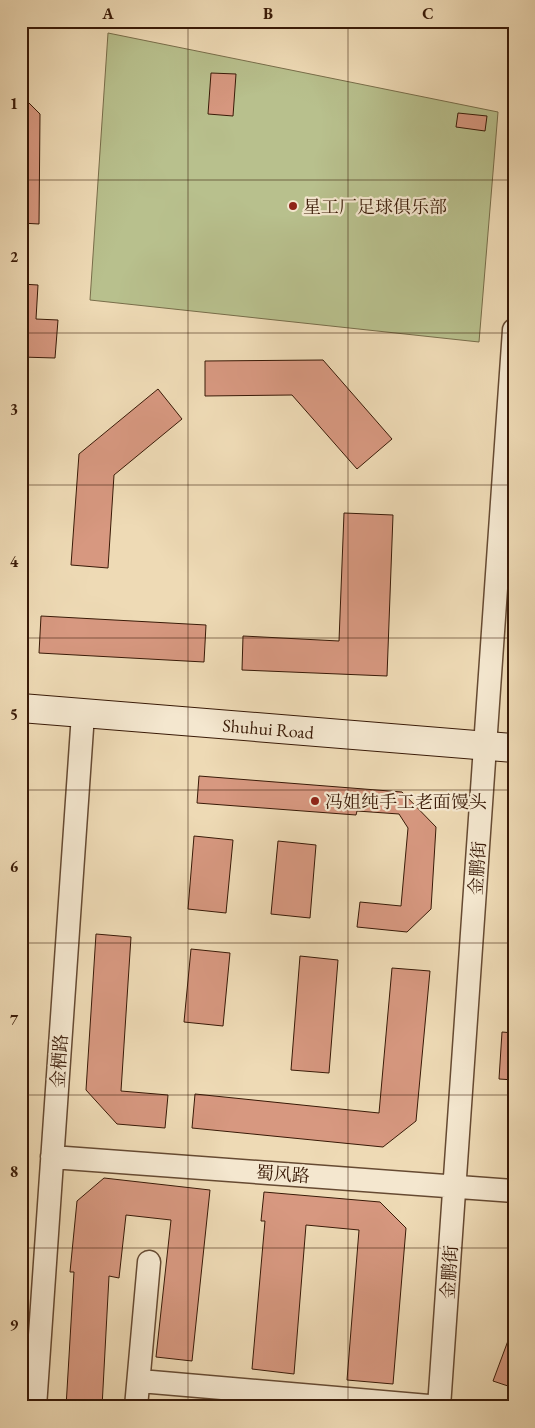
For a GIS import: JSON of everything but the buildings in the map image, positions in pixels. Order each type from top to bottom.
[{"type":"street","name":"金鹏街","points":[[439,1407],[514,330]]},
{"type":"street","name":"Shuhui Road","points":[[21,708],[514,748]]},
{"type":"street","name":"金栖路","points":[[35,1407],[83,714]]},
{"type":"street","name":"蜀风路","points":[[52,1157],[514,1191]]},
{"type":"street","points":[[136,1407],[140,1381],[149,1262]]},
{"type":"street","points":[[140,1381],[439,1407]]},
{"type":"green space","name":"星工厂足球俱乐部","points":[[108,33],[498,112],[479,342],[90,300]]},
{"type":"place","name":"星工厂足球俱乐部","points":[[293,206]]},
{"type":"place","name":"冯姐纯手工老面馒头","points":[[315,801]]}]
